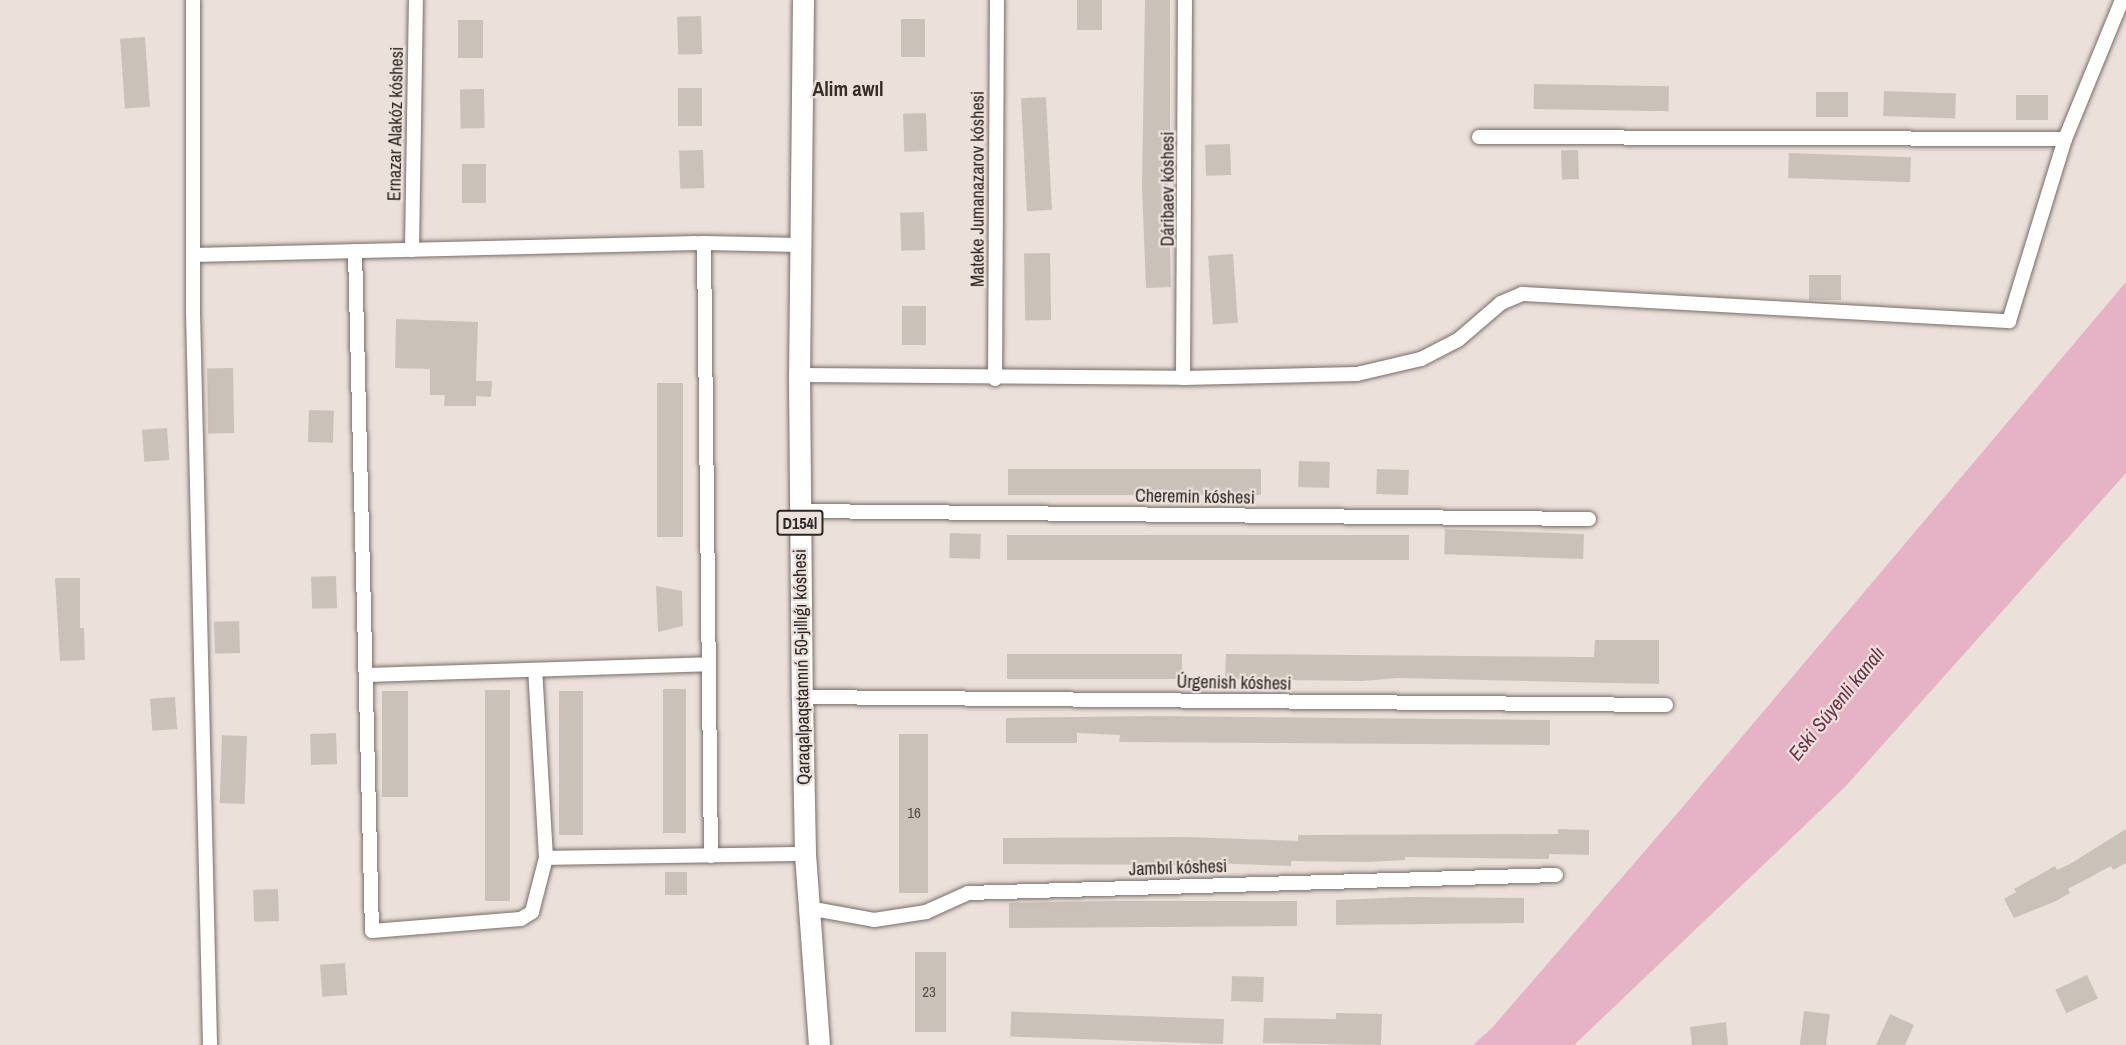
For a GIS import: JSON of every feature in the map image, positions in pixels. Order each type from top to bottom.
[{"type":"main road","name":"Qaraqalpaqstannıń 50-jıllıǵı kóshesi","points":[[803,0],[799,375],[802,697],[805,855],[819,1045]]},
{"type":"street","points":[[193,0],[193,255],[210,1045]]},
{"type":"street","name":"Ernazar Alakóz kóshesi","points":[[412,250],[416,0]]},
{"type":"street","name":"Mateke Jumanazarov kóshesi","points":[[995,379],[997,0]]},
{"type":"street","name":"Dáribaev kóshesi","points":[[1183,378],[1185,0]]},
{"type":"street","points":[[799,375],[995,379],[1357,374],[1421,359],[1458,340],[1501,303],[1522,294],[2008,321],[2065,139],[2122,0]]},
{"type":"street","points":[[1479,137],[2065,139]]},
{"type":"street","points":[[193,255],[704,243],[801,245]]},
{"type":"street","points":[[704,243],[711,856]]},
{"type":"street","points":[[355,251],[372,931],[521,919],[532,912],[546,858],[535,670]]},
{"type":"street","name":"Cheremin kóshesi","points":[[800,511],[1589,519]]},
{"type":"street","points":[[366,675],[709,664]]},
{"type":"street","name":"Úrgenish kóshesi","points":[[802,697],[1666,705]]},
{"type":"street","points":[[546,858],[805,855]]},
{"type":"street","name":"Jambıl kóshesi","points":[[808,908],[874,920],[926,912],[968,892],[1556,875]]},
{"type":"water","name":"Eski Súyenli kanalı","points":[[2126,282],[2126,473],[1845,787],[1574,1045],[1473,1045],[1492,1028],[1675,816]]},
{"type":"building","points":[[1077,0],[1102,0],[1102,30],[1077,30]]},
{"type":"building","points":[[1145,0],[1170,0],[1170,144],[1167,144],[1171,287],[1146,288],[1142,187]]},
{"type":"building","points":[[701,16],[702,54],[678,55],[677,17]]},
{"type":"building","points":[[901,19],[925,19],[925,57],[901,57]]},
{"type":"building","points":[[458,20],[483,20],[483,58],[458,58]]},
{"type":"building","points":[[145,37],[150,107],[125,109],[120,39]]},
{"type":"building","points":[[1534,84],[1669,86],[1669,111],[1534,109]]},
{"type":"building","points":[[678,88],[702,88],[702,126],[678,126]]},
{"type":"building","points":[[460,89],[484,89],[485,128],[461,128]]},
{"type":"building","points":[[1884,91],[1956,94],[1955,118],[1883,116]]},
{"type":"building","points":[[1816,92],[1848,92],[1848,117],[1816,117]]},
{"type":"building","points":[[2016,95],[2048,95],[2048,120],[2016,120]]},
{"type":"building","points":[[1046,97],[1052,210],[1027,211],[1021,98]]},
{"type":"building","points":[[926,113],[927,151],[904,152],[903,114]]},
{"type":"building","points":[[1230,144],[1231,175],[1206,176],[1205,145]]},
{"type":"building","points":[[703,150],[704,188],[680,189],[679,151]]},
{"type":"building","points":[[1578,150],[1579,179],[1562,180],[1561,151]]},
{"type":"building","points":[[1789,153],[1911,157],[1910,182],[1788,178]]},
{"type":"building","points":[[462,164],[486,164],[486,203],[462,203]]},
{"type":"building","points":[[924,212],[925,250],[901,251],[900,213]]},
{"type":"building","points":[[1024,253],[1050,253],[1051,320],[1025,320]]},
{"type":"building","points":[[1233,254],[1238,323],[1213,325],[1208,256]]},
{"type":"building","points":[[1809,275],[1841,275],[1841,300],[1809,300]]},
{"type":"building","points":[[902,306],[926,306],[926,345],[902,345]]},
{"type":"building","points":[[396,319],[478,322],[476,381],[492,381],[491,397],[476,396],[476,406],[444,406],[445,395],[430,395],[430,369],[395,368]]},
{"type":"building","points":[[207,368],[233,368],[234,433],[208,433]]},
{"type":"building","points":[[657,383],[683,383],[683,537],[657,537]]},
{"type":"building","points":[[309,410],[334,411],[333,443],[308,442]]},
{"type":"building","points":[[167,428],[169,460],[144,462],[142,430]]},
{"type":"building","points":[[1299,461],[1330,462],[1329,488],[1298,487]]},
{"type":"building","points":[[1008,469],[1261,469],[1261,495],[1008,495]]},
{"type":"building","points":[[1377,469],[1409,470],[1408,495],[1376,494]]},
{"type":"building","points":[[1445,529],[1584,534],[1583,559],[1444,554]]},
{"type":"building","points":[[950,533],[981,534],[980,559],[949,558]]},
{"type":"building","points":[[1007,535],[1409,535],[1409,560],[1007,560]]},
{"type":"building","points":[[336,576],[337,608],[312,609],[311,577]]},
{"type":"building","points":[[55,578],[80,578],[80,628],[84,628],[85,660],[60,661]]},
{"type":"building","points":[[656,586],[682,591],[683,626],[658,632]]},
{"type":"building","points":[[239,621],[240,653],[215,654],[214,622]]},
{"type":"building","points":[[1595,640],[1659,640],[1659,684],[1398,678],[1362,681],[1225,679],[1226,654],[1594,657]]},
{"type":"building","points":[[1007,654],[1182,654],[1182,679],[1007,679]]},
{"type":"building","points":[[663,689],[686,689],[686,833],[663,833]]},
{"type":"building","points":[[485,690],[510,690],[510,901],[485,901]]},
{"type":"building","points":[[382,691],[408,691],[408,797],[382,797]]},
{"type":"building","points":[[559,691],[583,691],[583,835],[559,835]]},
{"type":"building","points":[[175,697],[177,729],[152,731],[150,699]]},
{"type":"building","points":[[1157,716],[1550,720],[1550,745],[1119,742],[1120,735],[1077,733],[1077,743],[1006,743],[1006,718]]},
{"type":"building","points":[[336,733],[337,764],[311,765],[310,734]]},
{"type":"building","points":[[899,734],[928,734],[928,893],[899,893]]},
{"type":"building","points":[[222,735],[247,736],[245,804],[220,803]]},
{"type":"building","points":[[1558,829],[1589,830],[1589,855],[1549,854],[1549,859],[1405,857],[1405,860],[1368,862],[1291,861],[1291,866],[1182,862],[1182,865],[1003,864],[1003,838],[1187,837],[1298,841],[1298,835],[1558,834]]},
{"type":"building","points":[[2126,829],[2126,863],[2113,870],[2111,866],[2068,889],[2070,893],[2056,901],[2014,918],[2004,899],[2016,892],[2014,889],[2055,866],[2057,870],[2070,864]]},
{"type":"building","points":[[665,872],[687,872],[687,895],[665,895]]},
{"type":"building","points":[[278,889],[279,921],[254,922],[253,890]]},
{"type":"building","points":[[1409,897],[1524,898],[1524,923],[1336,925],[1336,900]]},
{"type":"building","points":[[1297,901],[1297,926],[1009,928],[1009,903]]},
{"type":"building","points":[[915,952],[946,952],[946,1032],[915,1032]]},
{"type":"building","points":[[345,963],[347,995],[322,997],[320,965]]},
{"type":"building","points":[[2087,975],[2098,999],[2066,1013],[2055,990]]},
{"type":"building","points":[[1232,976],[1264,977],[1263,1002],[1231,1001]]},
{"type":"building","points":[[1804,1011],[1830,1014],[1826,1045],[1800,1045]]},
{"type":"building","points":[[1011,1012],[1224,1019],[1223,1044],[1010,1037]]},
{"type":"building","points":[[1336,1013],[1382,1014],[1381,1045],[1263,1043],[1264,1018],[1336,1019]]},
{"type":"building","points":[[1890,1014],[1914,1025],[1905,1045],[1876,1045]]},
{"type":"building","points":[[1726,1022],[1728,1045],[1692,1045],[1690,1027]]},
{"type":"district","name":"Alim awıl","points":[[848,88]]}]
